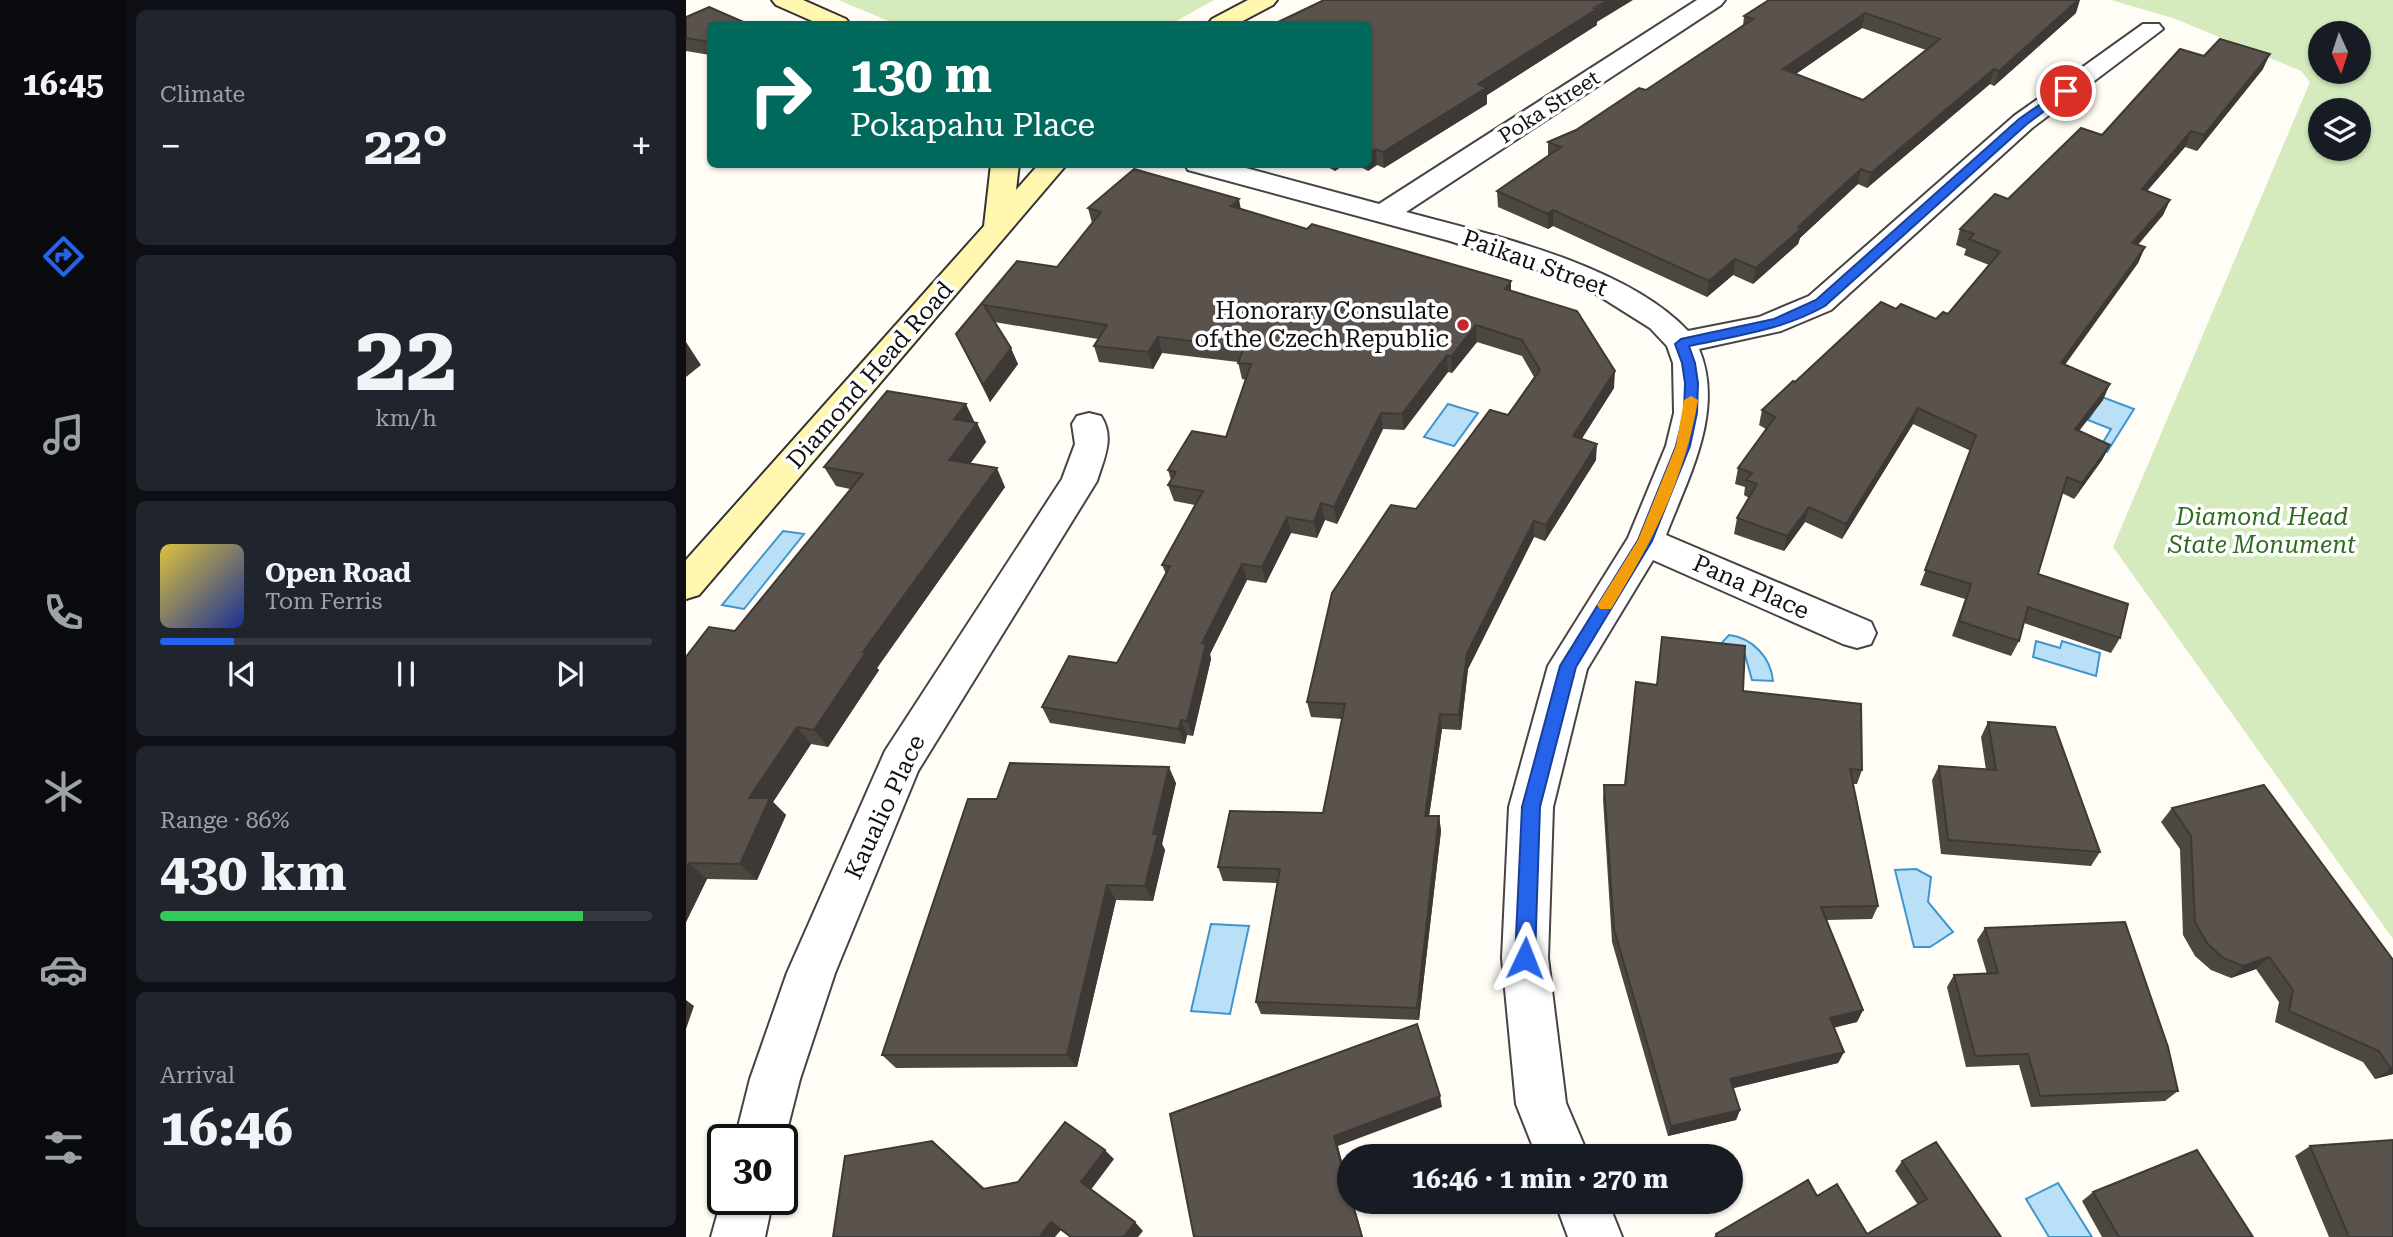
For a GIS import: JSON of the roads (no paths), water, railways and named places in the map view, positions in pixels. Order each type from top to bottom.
[{"type":"street","points":[[784,0],[831,21]]},
{"type":"street","points":[[1226,21],[1265,0]]},
{"type":"street","name":"Poka Street","points":[[1385,213],[1713,0]]},
{"type":"street","points":[[1681,344],[1777,323],[1820,303],[2023,122],[2151,29]]},
{"type":"street","points":[[998,228],[1005,168]]},
{"type":"street","name":"Diamond Head Road","points":[[686,585],[1050,168]]},
{"type":"street","name":"Paikau Street","points":[[1213,168],[1385,213],[1573,272],[1607,287],[1661,321],[1681,344],[1689,363],[1692,383],[1690,413],[1683,446],[1645,541],[1568,666],[1531,807],[1525,958],[1541,1104],[1558,1144]]},
{"type":"street","name":"Kaualio Place","points":[[764,1124],[775,1079],[811,973],[900,764],[943,692],[1079,481],[1092,444],[1088,424]]},
{"type":"street","name":"Pana Place","points":[[1645,541],[1857,633]]},
{"type":"street","points":[[1586,1214],[1595,1237]]},
{"type":"street","points":[[738,1237],[743,1215]]},
{"type":"water","points":[[2102,397],[2134,409],[2107,452],[2099,449],[2111,429],[2088,420]]},
{"type":"water","points":[[1448,404],[1478,413],[1454,446],[1424,437]]},
{"type":"water","points":[[783,531],[804,534],[744,609],[722,605]]},
{"type":"water","points":[[1729,635],[1746,640],[1759,650],[1769,665],[1773,681],[1752,680],[1745,655],[1716,649]]},
{"type":"water","points":[[2036,641],[2060,648],[2062,641],[2100,653],[2096,676],[2033,657]]},
{"type":"water","points":[[1916,869],[1931,877],[1928,902],[1953,932],[1930,947],[1914,947],[1895,870]]},
{"type":"water","points":[[1211,924],[1249,926],[1230,1014],[1191,1011]]},
{"type":"water","points":[[2058,1183],[2092,1237],[2049,1237],[2026,1199]]},
{"type":"place","name":"Honorary Consulate of the Czech Republic","points":[[1463,325]]},
{"type":"park label","name":"Diamond Head State Monument","points":[[2262,531]]}]
